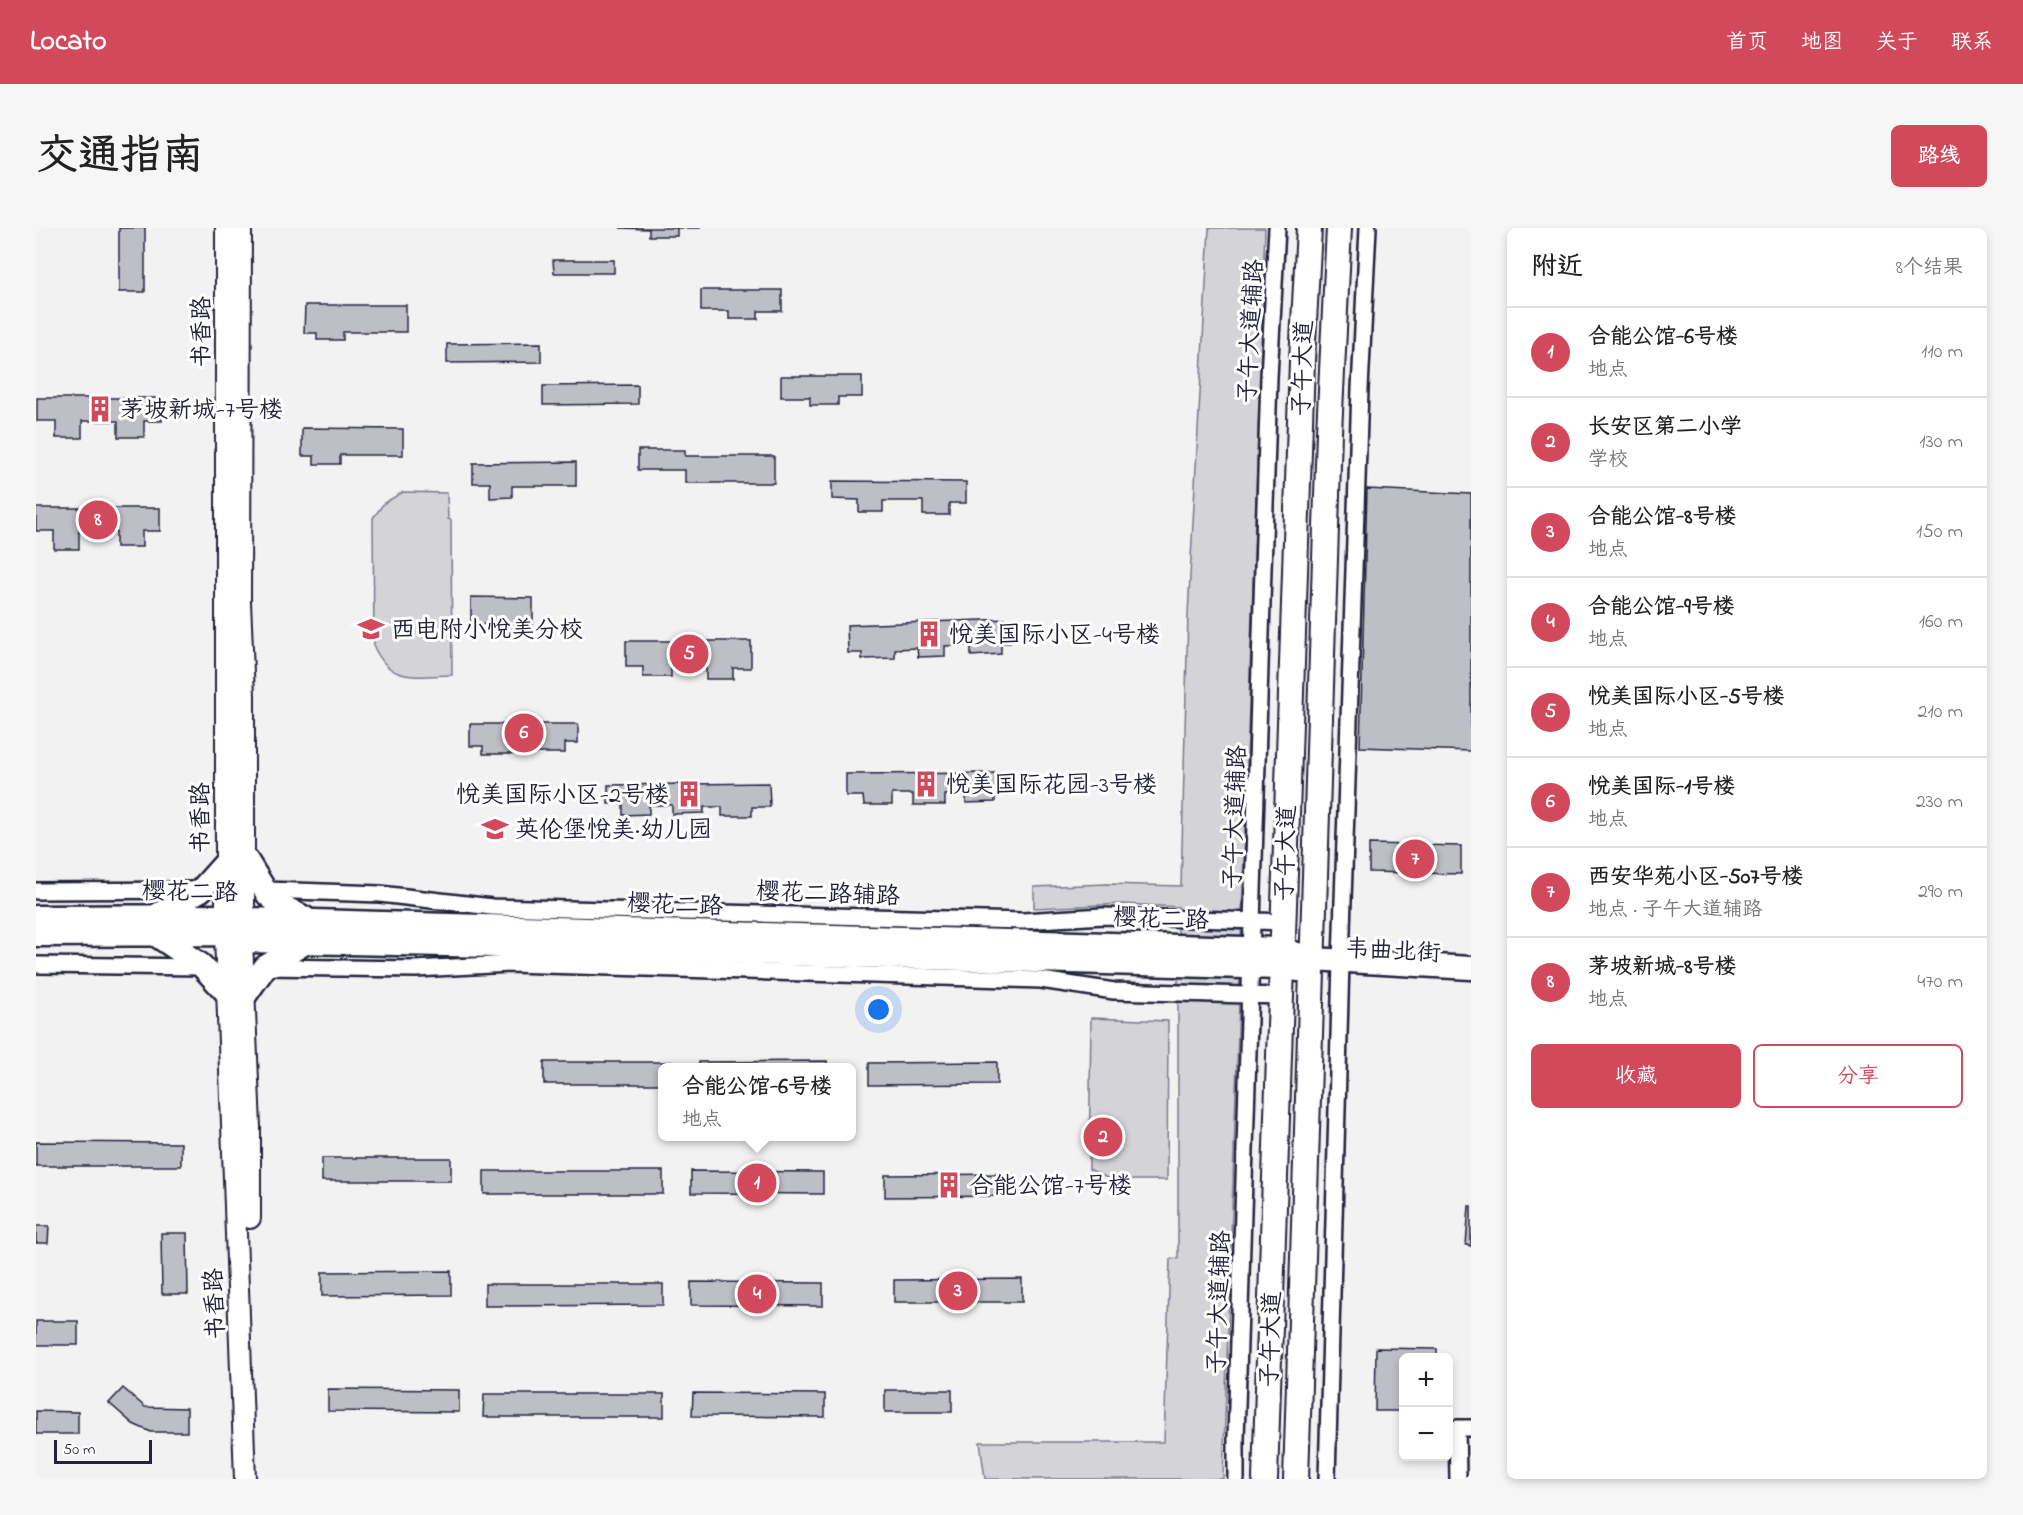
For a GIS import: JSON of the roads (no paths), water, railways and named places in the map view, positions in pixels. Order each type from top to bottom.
[{"type":"main road","name":"子午大道","points":[[1266,1479],[1302,361],[1309,228]]},
{"type":"main road","name":"子午大道","points":[[1296,1479],[1329,432],[1339,228]]},
{"type":"main road","points":[[235,859],[308,932],[235,995],[155,926],[201,890],[235,859]]},
{"type":"main road","name":"樱花二路","points":[[36,917],[155,926],[308,932],[1282,958],[1312,966]]},
{"type":"main road","name":"樱花二路","points":[[36,935],[155,926]]},
{"type":"main road","name":"韦曲北街","points":[[1312,966],[1471,968]]},
{"type":"main road","name":"韦曲北街","points":[[1341,967],[1471,981]]},
{"type":"street","name":"书香路","points":[[226,228],[235,995],[245,1479]]},
{"type":"street","name":"书香路","points":[[235,859],[244,696],[240,602],[241,228]]},
{"type":"street","name":"子午大道辅路","points":[[1236,1479],[1269,377],[1277,228]]},
{"type":"street","points":[[1327,1479],[1359,401],[1368,228]]},
{"type":"street","points":[[36,891],[201,890]]},
{"type":"street","name":"樱花二路辅路","points":[[266,891],[380,894],[503,907],[1023,921],[1103,916],[1283,922]]},
{"type":"street","points":[[266,967],[416,969],[522,964],[1041,980],[1114,992],[1282,996]]},
{"type":"street","points":[[36,965],[203,967]]},
{"type":"street","name":"书香路","points":[[235,995],[250,1127],[249,1206],[259,1479]]},
{"type":"street","points":[[1458,1479],[1457,1428],[1471,1428]]},
{"type":"place","name":"茅坡新城-7号楼","points":[[100,409]]},
{"type":"place","name":"茅坡新城-8号楼","points":[[98,520]]},
{"type":"place","name":"西电附小悦美分校","points":[[371,629]]},
{"type":"place","name":"悦美国际小区-4号楼","points":[[929,634]]},
{"type":"place","name":"悦美国际小区-5号楼","points":[[689,654]]},
{"type":"place","name":"悦美国际-1号楼","points":[[524,733]]},
{"type":"place","name":"悦美国际花园-3号楼","points":[[926,784]]},
{"type":"place","name":"悦美国际小区-2号楼","points":[[689,794]]},
{"type":"place","name":"英伦堡悦美·幼儿园","points":[[495,829]]},
{"type":"place","name":"西安华苑小区-507号楼","points":[[1415,859]]},
{"type":"place","name":"长安区第二小学","points":[[1103,1137]]},
{"type":"place","name":"合能公馆-6号楼","points":[[757,1183]]},
{"type":"place","name":"合能公馆-7号楼","points":[[949,1185]]},
{"type":"place","name":"合能公馆-8号楼","points":[[958,1291]]},
{"type":"place","name":"合能公馆-9号楼","points":[[757,1294]]}]
